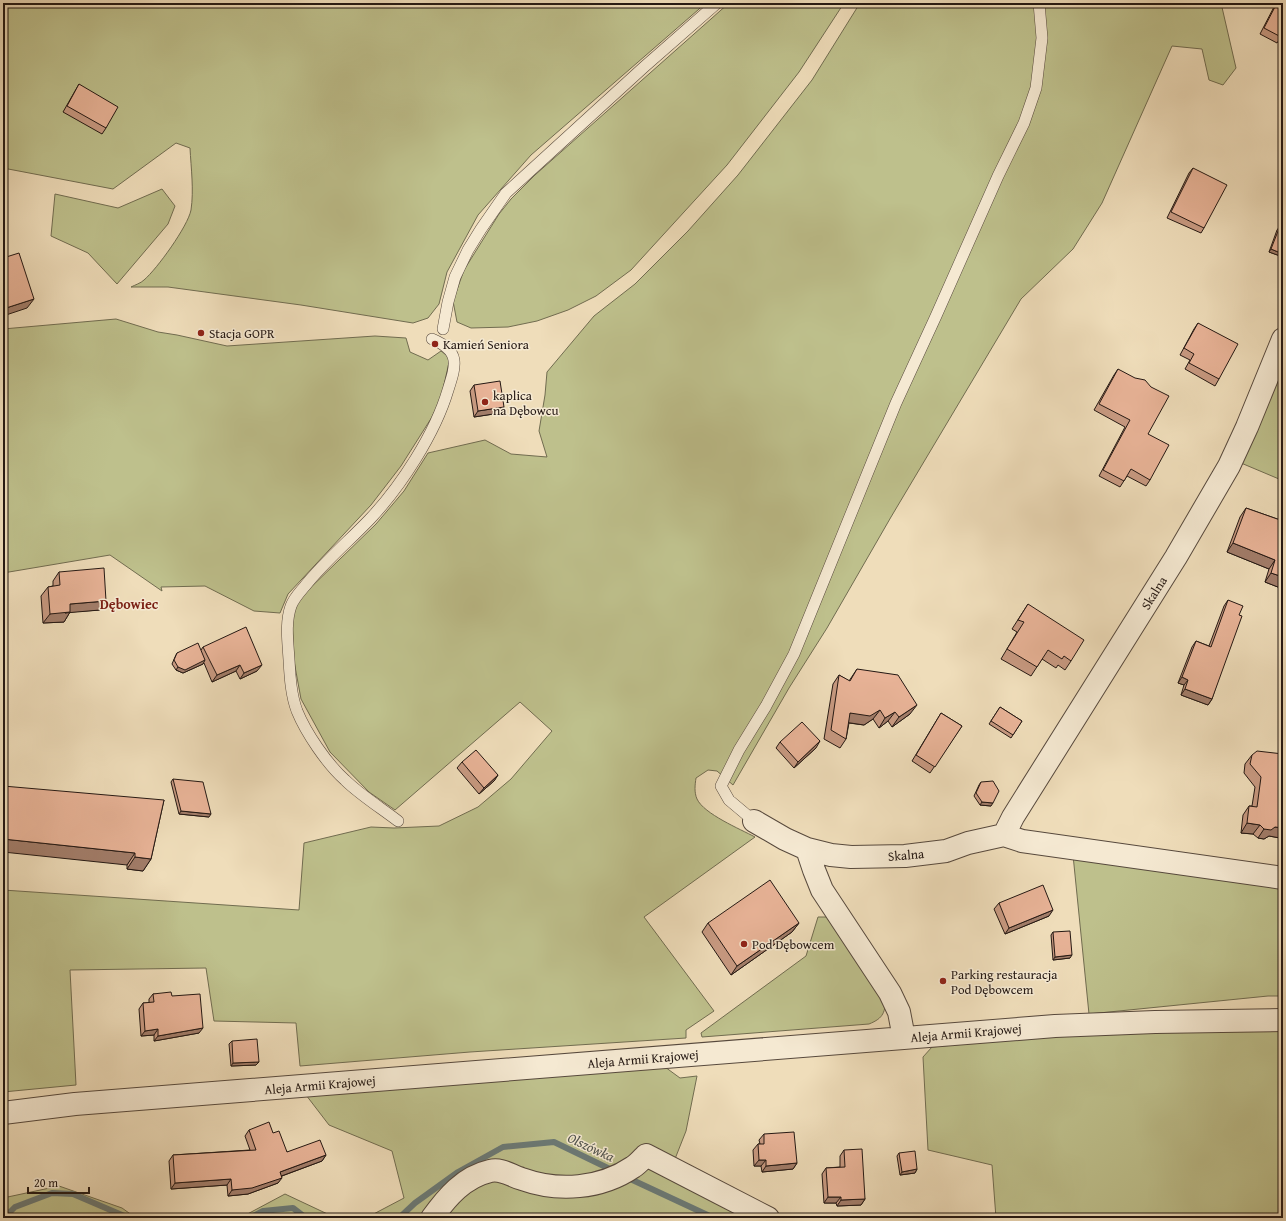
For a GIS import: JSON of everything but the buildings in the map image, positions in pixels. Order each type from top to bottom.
[{"type":"street","name":"Skalna","points":[[1004,836],[1013,817],[1176,557],[1229,466],[1247,427],[1283,339]]},
{"type":"street","name":"Skalna","points":[[754,821],[785,839],[807,849],[831,855],[851,857],[905,856],[946,851],[968,844],[1004,836],[1022,841],[1283,878]]},
{"type":"street","points":[[807,849],[822,890],[890,993],[899,1012],[904,1038]]},
{"type":"street","name":"Aleja Armii Krajowej","points":[[3,1113],[83,1104],[1071,1025],[1283,1020]]},
{"type":"street","points":[[432,1218],[447,1199],[461,1185],[478,1175],[491,1171],[503,1171],[521,1179],[540,1184],[562,1187],[580,1186],[613,1178],[634,1166],[646,1155],[768,1218]]},
{"type":"lane","points":[[443,329],[455,277],[481,228],[506,193],[644,67],[717,3]]},
{"type":"lane","points":[[754,821],[729,800],[721,786],[739,750],[766,706],[794,654],[896,403],[998,176],[1024,123],[1036,88],[1042,38],[1039,3]]},
{"type":"lane","points":[[398,821],[345,780],[314,744],[297,711],[291,684],[287,637],[289,616],[292,605],[297,596],[313,575],[371,518],[399,484],[430,433],[445,402],[453,374],[454,361],[452,353],[443,344],[432,339]]},
{"type":"green space","points":[[3,3],[706,3],[531,155],[478,215],[447,272],[439,304],[428,318],[413,323],[301,305],[168,287],[131,287],[143,281],[156,267],[171,247],[189,217],[192,195],[190,148],[176,143],[113,189],[3,168]]},
{"type":"green space","points":[[729,3],[844,3],[799,72],[727,165],[631,270],[596,296],[568,310],[537,321],[508,327],[471,328],[457,322],[453,301],[464,270],[499,214],[511,199],[535,175]]},
{"type":"green space","points":[[860,3],[1221,3],[1236,68],[1223,85],[1209,80],[1202,49],[1172,46],[1102,203],[1073,249],[1021,299],[891,517],[827,628],[789,688],[733,785],[717,771],[708,770],[696,778],[695,794],[701,805],[714,816],[755,837],[644,917],[714,1011],[686,1030],[686,1038],[470,1052],[300,1066],[296,1023],[214,1021],[206,968],[70,970],[76,1085],[3,1092],[3,890],[299,910],[304,843],[371,827],[394,828],[439,826],[478,807],[511,779],[552,731],[520,702],[395,810],[369,792],[330,752],[301,699],[294,661],[292,620],[295,607],[302,596],[376,524],[404,491],[428,453],[485,440],[511,454],[547,457],[539,431],[547,372],[594,316],[635,284],[688,231],[738,175],[812,80]]},
{"type":"green space","points":[[162,189],[175,206],[168,224],[117,284],[88,253],[51,236],[55,194],[118,208]]},
{"type":"green space","points":[[116,319],[158,332],[227,346],[375,336],[406,338],[410,352],[428,360],[441,351],[450,358],[441,398],[432,417],[401,466],[371,505],[288,594],[280,613],[254,611],[205,586],[161,587],[162,591],[110,555],[3,573],[3,329]]},
{"type":"green space","points":[[1283,365],[1283,470],[1279,479],[1241,463]]},
{"type":"green space","points":[[1073,855],[1283,886],[1283,996],[1268,996],[1089,1014]]},
{"type":"green space","points":[[818,917],[831,917],[886,997],[884,1011],[881,1017],[869,1024],[702,1037],[701,1033],[806,956]]},
{"type":"green space","points":[[1283,1028],[1283,1218],[1227,1218],[1215,1216],[1207,1218],[996,1218],[992,1165],[928,1150],[923,1057],[932,1047],[1054,1036]]},
{"type":"green space","points":[[665,1067],[680,1078],[697,1076],[686,1131],[673,1164],[629,1164],[579,1182],[504,1168],[428,1218],[366,1218],[404,1198],[392,1151],[329,1125],[306,1095]]},
{"type":"green space","points":[[647,1161],[757,1218],[692,1218],[691,1215],[684,1218],[439,1218],[451,1201],[493,1177],[537,1190]]},
{"type":"green space","points":[[59,1186],[122,1208],[136,1218],[3,1218],[3,1198]]},
{"type":"green space","points":[[285,1194],[336,1218],[240,1218]]},
{"type":"waterway","name":"Olszówka","points":[[399,1218],[415,1203],[458,1172],[503,1147],[554,1142],[614,1171]]},
{"type":"waterway","name":"Olszówka","points":[[626,1177],[714,1218]]},
{"type":"waterway","name":"Olszówka","points":[[4,1218],[15,1207],[52,1193],[73,1194],[129,1218]]},
{"type":"waterway","name":"Olszówka","points":[[249,1218],[263,1211],[293,1208],[306,1218]]},
{"type":"place","name":"Stacja GOPR","points":[[201,333]]},
{"type":"place","name":"Kamień Seniora","points":[[435,344]]},
{"type":"place","name":"kaplica na Dębowcu","points":[[485,402]]},
{"type":"place","name":"Pod Dębowcem","points":[[744,944]]},
{"type":"place","name":"Parking restauracja Pod Dębowcem","points":[[943,981]]},
{"type":"district","name":"Dębowiec","points":[[129,604]]}]
